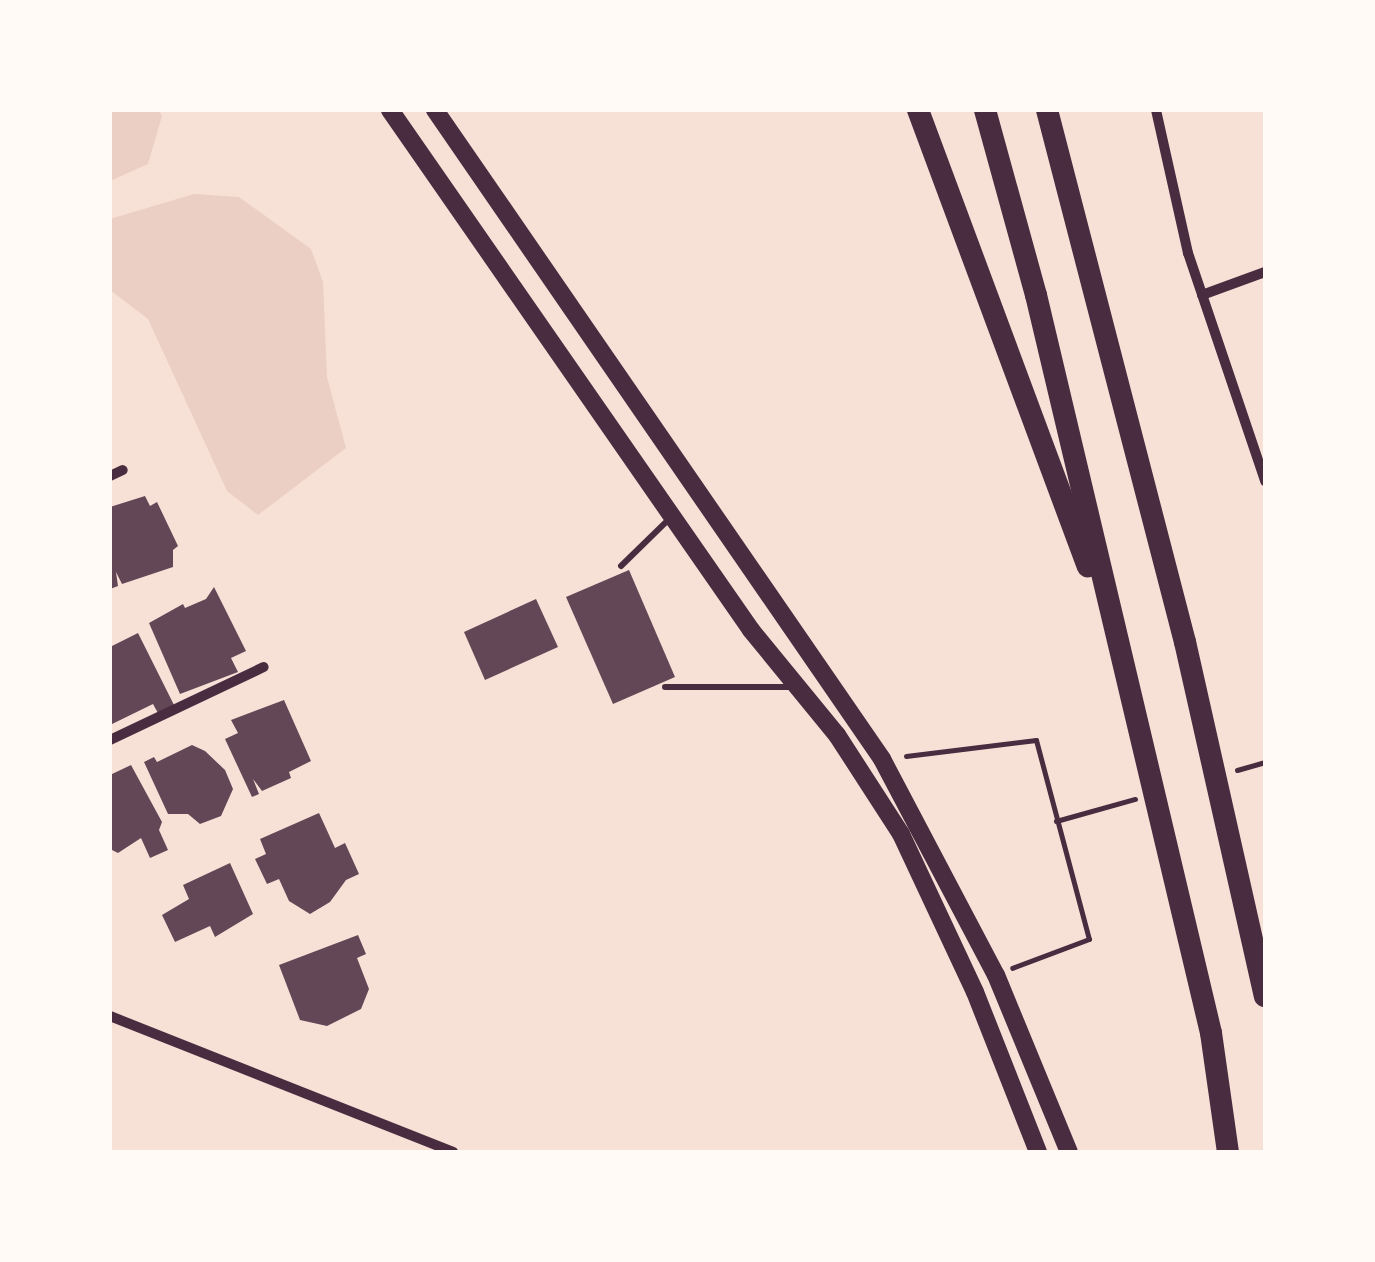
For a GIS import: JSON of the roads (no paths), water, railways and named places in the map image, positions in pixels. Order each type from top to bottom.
[{"type":"highway","points":[[918,110],[1122,657]]},
{"type":"highway","points":[[985,110],[1036,295],[1211,1033],[1228,1152]]},
{"type":"highway","points":[[1047,110],[1180,623],[1265,996]]},
{"type":"main road","points":[[390,110],[750,630],[801,687],[901,834],[975,992],[1038,1152]]},
{"type":"main road","points":[[435,110],[882,759],[996,975],[1044,1084],[1068,1152]]},
{"type":"street","points":[[1156,110],[1188,254],[1265,481]]},
{"type":"street","points":[[1202,295],[1265,272]]},
{"type":"street","points":[[110,476],[123,470]]},
{"type":"street","points":[[110,740],[264,667]]},
{"type":"street","points":[[110,1016],[453,1152]]},
{"type":"lane","points":[[621,566],[672,516]]},
{"type":"lane","points":[[665,687],[801,687]]}]
